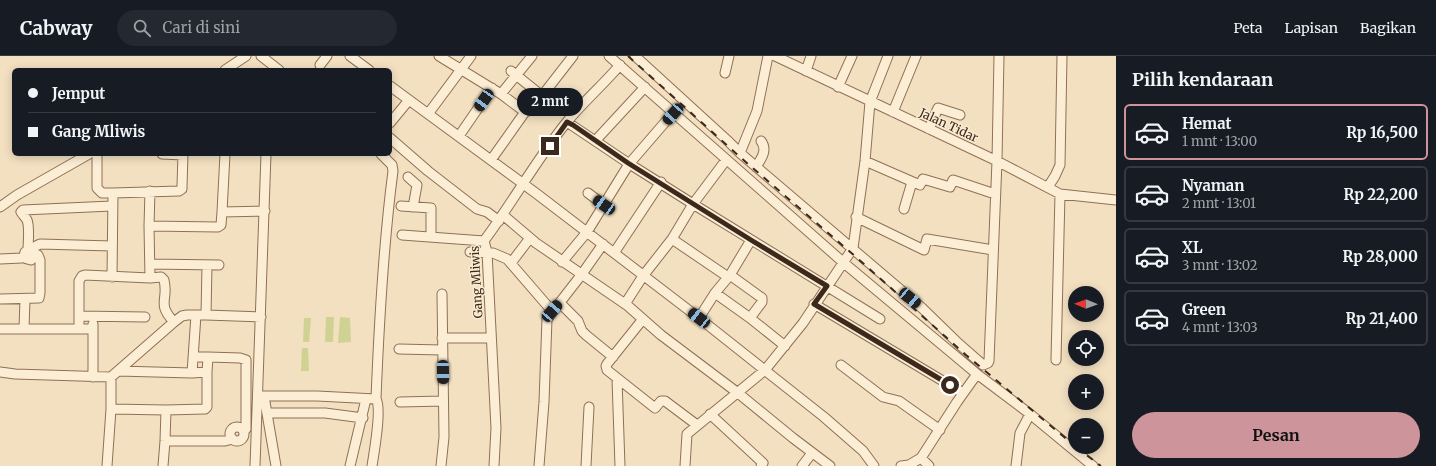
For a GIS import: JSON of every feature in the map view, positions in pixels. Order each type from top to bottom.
[{"type":"street","points":[[227,68],[246,56]]},
{"type":"street","points":[[320,65],[327,56]]},
{"type":"street","points":[[350,56],[366,68]]},
{"type":"street","points":[[439,56],[492,88],[525,112]]},
{"type":"street","points":[[428,114],[471,56]]},
{"type":"street","points":[[501,94],[513,72],[532,56]]},
{"type":"street","points":[[491,160],[525,112],[531,110],[541,95],[573,56]]},
{"type":"street","points":[[609,56],[844,263],[978,374],[1030,414],[1093,466]]},
{"type":"street","points":[[725,73],[729,56]]},
{"type":"street","points":[[740,154],[756,111],[768,56]]},
{"type":"street","name":"Jalan Tidar","points":[[775,56],[997,161],[1060,194],[1116,200]]},
{"type":"street","points":[[806,71],[811,56]]},
{"type":"street","points":[[838,87],[852,56]]},
{"type":"street","points":[[685,466],[687,434],[765,370],[803,323],[814,304],[844,263],[852,248],[865,161],[870,102],[888,56]]},
{"type":"street","points":[[893,112],[916,56]]},
{"type":"street","points":[[641,58],[740,154],[922,308],[983,365],[989,361],[997,161],[999,56]]},
{"type":"street","points":[[1048,187],[1057,171],[1060,158],[1062,56]]},
{"type":"street","points":[[266,63],[275,68]]},
{"type":"street","name":"Gang Mliwis","points":[[494,466],[496,428],[487,252],[484,241],[501,218],[522,184],[567,122],[620,65]]},
{"type":"street","points":[[513,72],[541,95]]},
{"type":"street","points":[[392,87],[603,244],[699,318],[824,417],[863,451],[874,466]]},
{"type":"street","points":[[596,140],[645,87]]},
{"type":"street","points":[[459,136],[492,88]]},
{"type":"street","points":[[392,121],[409,100]]},
{"type":"street","points":[[929,129],[938,108],[960,115]]},
{"type":"street","points":[[562,262],[587,232],[629,164],[673,113]]},
{"type":"street","points":[[567,122],[596,140],[629,164],[661,182],[692,204],[880,319]]},
{"type":"street","points":[[392,140],[428,171],[477,209],[501,218],[562,262],[625,304],[661,335],[738,393],[830,466]]},
{"type":"street","points":[[756,167],[764,153],[761,141]]},
{"type":"street","points":[[0,207],[17,195],[86,156]]},
{"type":"street","points":[[97,156],[97,188],[102,193],[176,191],[182,189],[183,156]]},
{"type":"street","points":[[149,226],[218,227],[221,225],[224,156]]},
{"type":"street","points":[[255,466],[256,427],[261,396],[261,317],[266,156]]},
{"type":"street","points":[[372,466],[378,419],[378,402],[376,399],[385,250],[393,171],[392,165],[383,156]]},
{"type":"street","points":[[625,304],[643,276],[672,239],[692,204],[726,160]]},
{"type":"street","points":[[865,161],[920,185],[923,178],[950,187],[953,180],[995,194]]},
{"type":"street","points":[[413,207],[417,185],[428,171]]},
{"type":"street","points":[[408,177],[417,185]]},
{"type":"street","points":[[614,253],[661,182]]},
{"type":"street","points":[[904,209],[912,182]]},
{"type":"street","points":[[150,191],[150,278]]},
{"type":"street","points":[[112,277],[113,193]]},
{"type":"street","points":[[588,193],[604,205]]},
{"type":"street","points":[[1056,360],[1060,194]]},
{"type":"street","points":[[30,252],[28,225],[21,212],[22,210],[112,206]]},
{"type":"street","points":[[401,206],[432,208],[431,237]]},
{"type":"street","points":[[222,212],[264,211]]},
{"type":"street","points":[[856,217],[924,250],[927,239],[949,244],[993,250]]},
{"type":"street","points":[[402,235],[484,241]]},
{"type":"street","points":[[511,263],[530,238]]},
{"type":"street","points":[[672,239],[762,298],[762,302],[750,318]]},
{"type":"street","points":[[699,318],[715,293],[729,276],[751,240]]},
{"type":"street","points":[[0,259],[20,259],[40,244],[112,246]]},
{"type":"street","points":[[539,466],[544,402],[546,322],[552,311],[582,274],[603,244]]},
{"type":"street","points":[[0,299],[37,299],[40,296],[39,257],[30,252]]},
{"type":"street","points":[[470,252],[487,252],[500,255],[511,263],[552,311]]},
{"type":"street","points":[[150,264],[219,265]]},
{"type":"street","points":[[206,315],[208,265]]},
{"type":"street","points":[[79,329],[79,280],[85,275],[112,277],[160,277],[164,280],[165,289],[163,306],[174,322]]},
{"type":"street","points":[[715,293],[785,346]]},
{"type":"street","points":[[441,466],[444,437],[442,294]]},
{"type":"street","points":[[24,329],[25,299]]},
{"type":"street","points":[[560,302],[578,321],[586,336],[613,357]]},
{"type":"street","points":[[814,304],[963,393]]},
{"type":"street","points":[[192,373],[196,315]]},
{"type":"street","points":[[107,466],[114,374],[182,316],[206,315],[261,317]]},
{"type":"street","points":[[79,316],[145,317]]},
{"type":"street","points":[[93,316],[93,377]]},
{"type":"street","points":[[643,319],[606,366],[608,372],[655,408],[661,401],[664,400],[697,425]]},
{"type":"street","points":[[0,328],[93,329]]},
{"type":"street","points":[[442,338],[491,338]]},
{"type":"street","points":[[399,349],[442,350]]},
{"type":"street","points":[[165,441],[225,441],[233,439],[235,441],[241,440],[244,434],[246,360],[240,358],[193,357]]},
{"type":"street","points":[[111,409],[166,410],[207,408],[208,357]]},
{"type":"street","points":[[841,365],[883,397],[899,401],[940,430]]},
{"type":"street","points":[[0,372],[93,377],[114,374],[207,372]]},
{"type":"street","points":[[902,466],[913,463],[920,458],[940,430],[963,393],[978,374]]},
{"type":"street","points":[[617,379],[620,466]]},
{"type":"street","points":[[261,396],[317,396],[376,399]]},
{"type":"street","points":[[261,396],[267,413],[276,466]]},
{"type":"street","points":[[350,466],[366,399]]},
{"type":"street","points":[[400,402],[443,401]]},
{"type":"street","points":[[586,466],[589,407]]},
{"type":"street","points":[[163,466],[166,410]]},
{"type":"street","points":[[267,413],[325,413],[362,418]]},
{"type":"street","points":[[710,414],[763,463],[761,466]]},
{"type":"street","points":[[1016,466],[1020,433],[1030,414]]},
{"type":"street","points":[[245,430],[256,427]]},
{"type":"street","points":[[802,466],[812,453]]},
{"type":"street","points":[[920,458],[929,466]]},
{"type":"green space","points":[[326,317],[334,317],[333,342],[325,342]]},
{"type":"green space","points":[[340,317],[350,318],[351,342],[338,343]]},
{"type":"green space","points":[[304,318],[311,318],[309,342],[303,342]]},
{"type":"green space","points":[[302,348],[308,348],[309,371],[301,371]]},
{"type":"railway","points":[[628,56],[740,157],[856,257],[966,355],[1068,440]]},
{"type":"railway","points":[[1085,454],[1101,466]]},
{"type":"route","points":[[550,146],[567,122],[573,125],[628,163],[670,188],[692,204],[827,286],[814,304],[950,385]]}]
